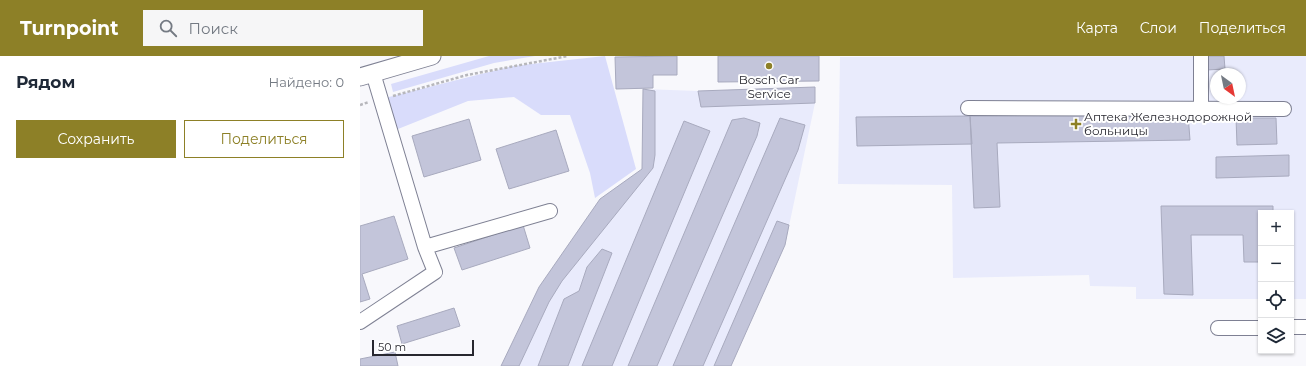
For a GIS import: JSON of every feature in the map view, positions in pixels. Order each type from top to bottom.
[{"type":"main road","points":[[367,75],[432,56]]},
{"type":"lane","points":[[1201,56],[1201,108]]},
{"type":"lane","points":[[360,322],[435,272],[424,248],[381,99],[367,75]]},
{"type":"lane","points":[[968,108],[1284,109]]},
{"type":"lane","points":[[424,248],[550,211]]},
{"type":"lane","points":[[1294,327],[1306,327]]},
{"type":"lane","points":[[1218,328],[1258,328]]},
{"type":"path","points":[[360,105],[467,75],[568,56]]},
{"type":"shaded area","points":[[489,56],[535,56],[494,63],[393,92],[391,84]]},
{"type":"shaded area","points":[[605,56],[636,169],[595,198],[590,173],[570,115],[541,115],[514,97],[468,101],[393,131],[385,98],[513,66]]},
{"type":"shaded area","points":[[1306,56],[1306,299],[1294,299],[1294,210],[1258,210],[1258,299],[1136,299],[1136,287],[1090,286],[1089,275],[953,278],[952,185],[838,184],[840,57]]},
{"type":"shaded area","points":[[815,87],[815,103],[785,245],[731,366],[501,366],[539,287],[600,199],[642,169],[643,89],[698,91]]},
{"type":"building","points":[[677,56],[677,75],[653,75],[653,88],[616,89],[615,57]]},
{"type":"building","points":[[718,56],[819,56],[819,81],[718,82]]},
{"type":"building","points":[[1206,56],[1224,56],[1225,68],[1210,68],[1210,70],[1206,70]]},
{"type":"building","points":[[815,87],[815,103],[701,107],[698,91]]},
{"type":"building","points":[[643,89],[655,91],[655,155],[653,168],[562,281],[549,302],[519,366],[501,366],[539,287],[600,199],[642,169]]},
{"type":"building","points":[[1188,114],[1190,140],[997,143],[1000,207],[974,208],[970,116]]},
{"type":"building","points":[[970,116],[972,144],[857,146],[856,117]]},
{"type":"building","points":[[744,118],[760,123],[757,136],[657,366],[628,366],[732,120]]},
{"type":"building","points":[[780,118],[805,125],[798,150],[703,366],[673,366]]},
{"type":"building","points":[[1236,118],[1276,118],[1277,144],[1237,145]]},
{"type":"building","points":[[469,119],[481,160],[424,177],[412,136]]},
{"type":"building","points":[[684,121],[710,131],[612,366],[582,366]]},
{"type":"building","points":[[556,130],[569,171],[509,189],[496,149]]},
{"type":"building","points":[[1289,155],[1289,176],[1216,178],[1216,157]]},
{"type":"building","points":[[1161,206],[1273,206],[1273,210],[1258,210],[1258,262],[1244,262],[1243,235],[1191,235],[1193,295],[1164,294]]},
{"type":"building","points":[[394,216],[408,259],[362,274],[370,299],[360,302],[360,226]]},
{"type":"building","points":[[777,221],[789,225],[785,245],[731,366],[714,366]]},
{"type":"building","points":[[523,225],[530,248],[462,270],[454,248]]},
{"type":"building","points":[[602,249],[612,253],[568,366],[538,366],[564,299],[579,291],[587,267]]},
{"type":"building","points":[[454,308],[460,326],[402,344],[397,326]]},
{"type":"building","points":[[395,352],[398,366],[360,366],[360,359]]},
{"type":"place","name":"Bosch Car Service","points":[[769,66]]},
{"type":"place","name":"Аптека Железнодорожной больницы","points":[[1076,124]]}]
